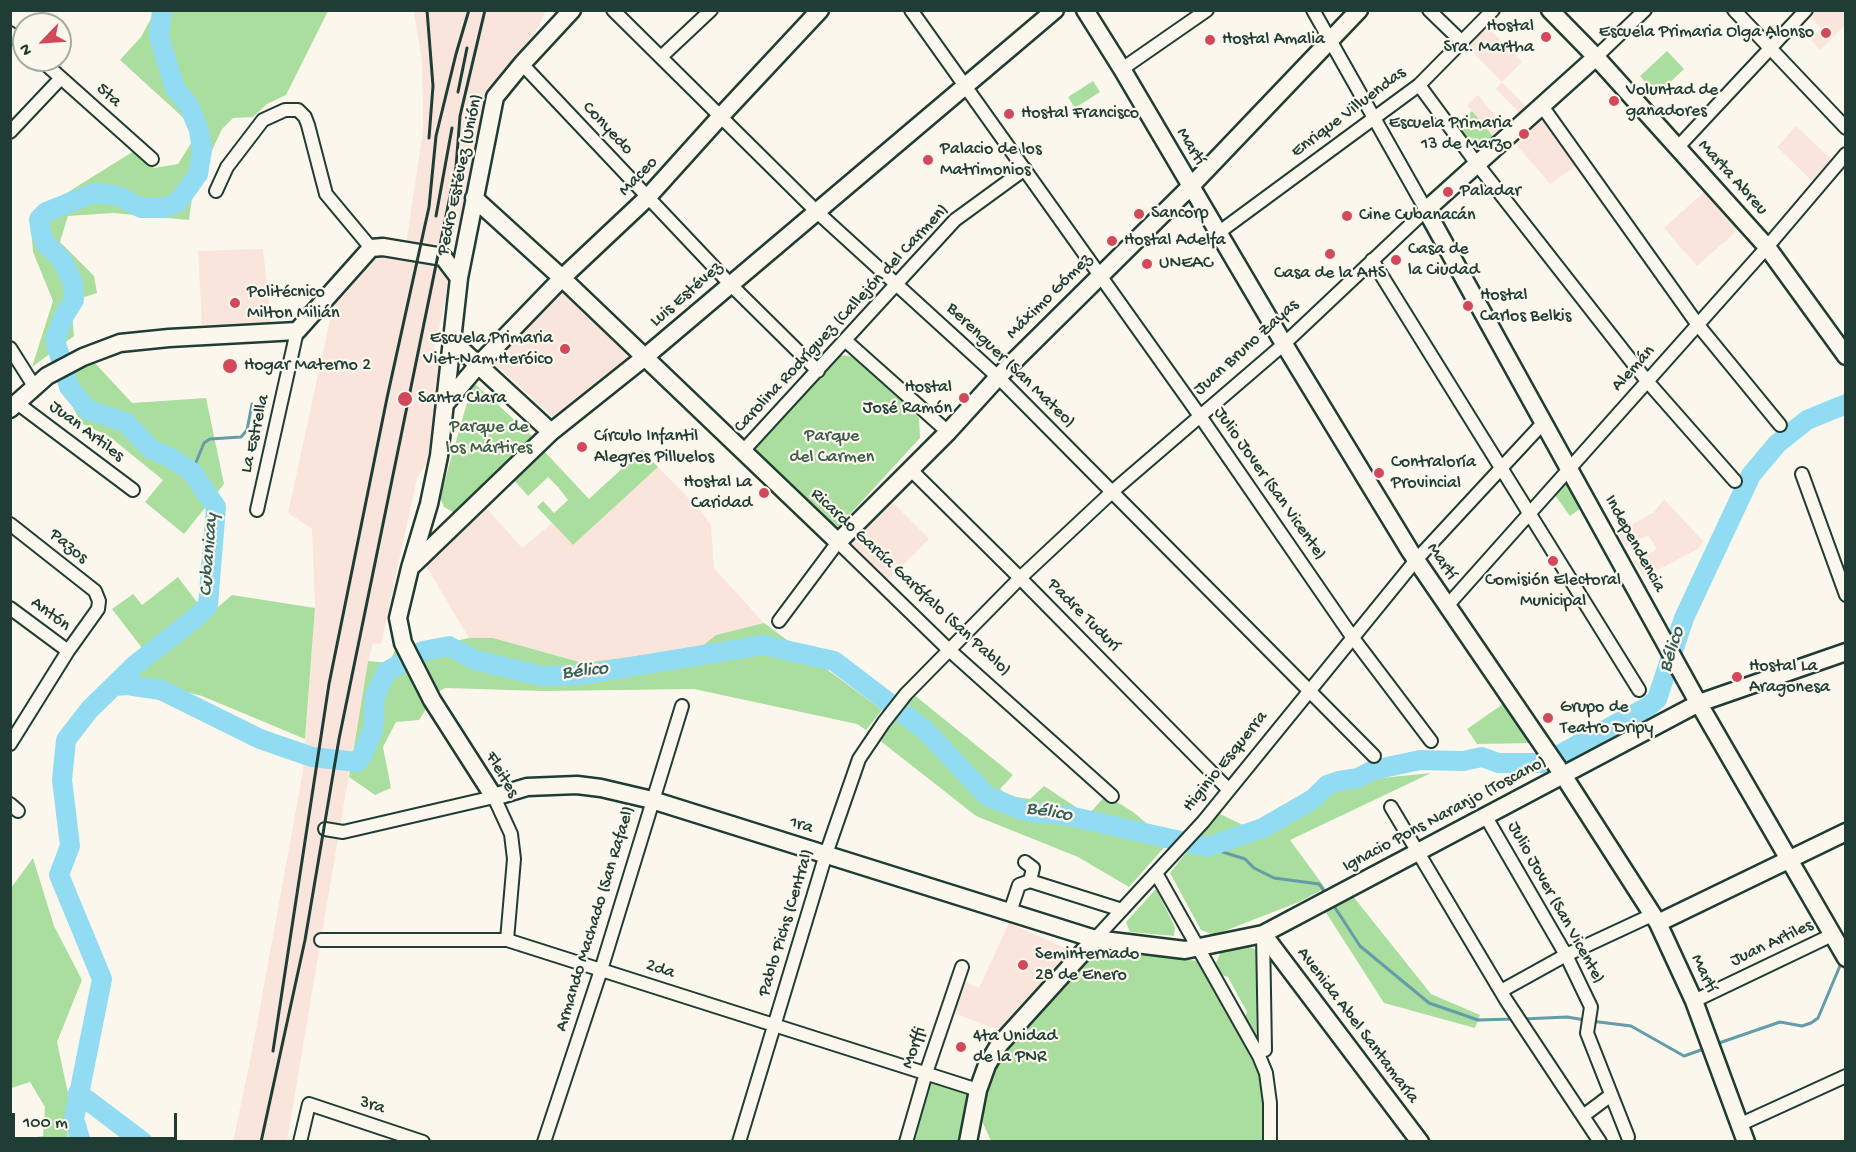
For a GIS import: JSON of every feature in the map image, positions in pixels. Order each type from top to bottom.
[{"type":"street","name":"Pedro Estévez (Unión)","points":[[451,340],[467,232],[495,98],[522,64],[572,10]]},
{"type":"street","name":"Berenguer (San Mateo)","points":[[613,10],[816,211],[998,377],[1374,756]]},
{"type":"street","points":[[661,57],[711,10]]},
{"type":"street","name":"Maceo","points":[[479,364],[562,278],[647,198],[820,10]]},
{"type":"street","name":"Julio Jover (San Vicente)","points":[[911,10],[1101,275],[1353,638],[1431,741]]},
{"type":"street","name":"Luis Estévez","points":[[410,568],[551,432],[645,357],[1055,10]]},
{"type":"street","name":"Martí","points":[[1085,10],[1416,560],[1561,771],[1655,919],[1694,1001],[1746,1142]]},
{"type":"street","points":[[1122,69],[1207,10]]},
{"type":"street","points":[[1313,10],[1426,210]]},
{"type":"street","name":"Máximo Gómez","points":[[779,621],[838,542],[948,432],[998,377],[1191,186],[1332,41],[1359,10]]},
{"type":"street","points":[[1429,10],[1461,41]]},
{"type":"street","name":"Enrique Villuendas","points":[[1218,233],[1419,84],[1493,10]]},
{"type":"street","name":"Marta Abreu","points":[[1551,10],[1767,247],[1845,356]]},
{"type":"street","name":"Juan Bruno Zayas","points":[[906,694],[1020,578],[1113,491],[1284,344],[1426,210],[1645,10]]},
{"type":"street","points":[[1734,10],[1845,128]]},
{"type":"street","points":[[1678,147],[1806,10]]},
{"type":"street","name":"Conyedo","points":[[522,64],[647,198],[818,371]]},
{"type":"street","name":"5ta","points":[[54,72],[152,159]]},
{"type":"street","points":[[10,132],[61,78]]},
{"type":"street","points":[[1419,84],[1477,164],[1647,381],[1735,481]]},
{"type":"street","points":[[1542,106],[1698,325],[1780,425]]},
{"type":"street","points":[[216,191],[227,167],[263,120],[285,110],[298,110],[305,117],[308,125],[326,194],[371,249]]},
{"type":"street","name":"Alemán","points":[[1447,606],[1767,247],[1845,154]]},
{"type":"street","name":"Carolina Rodríguez (Callejón del Carmen)","points":[[743,451],[955,220],[1025,169]]},
{"type":"street","name":"Ricardo García Garófalo (San Pablo)","points":[[474,198],[562,278],[948,649],[1112,796]]},
{"type":"street","name":"Independencia","points":[[1426,210],[1697,700],[1838,946]]},
{"type":"street","points":[[437,255],[467,232]]},
{"type":"street","points":[[14,406],[33,386],[47,376],[83,357],[120,343],[297,331],[371,249],[383,247],[437,255],[443,257],[459,278]]},
{"type":"street","points":[[1372,260],[1639,690]]},
{"type":"street","name":"La Estrella","points":[[257,510],[297,331]]},
{"type":"street","points":[[451,340],[551,432]]},
{"type":"street","points":[[410,568],[429,504],[439,456],[451,340]]},
{"type":"street","points":[[846,341],[948,432]]},
{"type":"street","points":[[10,348],[33,386]]},
{"type":"street","points":[[446,403],[479,364]]},
{"type":"street","name":"Juan Artiles","points":[[14,406],[133,490]]},
{"type":"street","name":"Higinio Esquerra","points":[[968,1142],[978,1090],[987,1065],[999,1045],[1203,822],[1416,560],[1544,422]]},
{"type":"street","name":"Padre Tudurí","points":[[910,469],[1229,790]]},
{"type":"street","points":[[1802,474],[1845,595]]},
{"type":"street","points":[[429,504],[432,515],[438,521],[446,524],[456,522]]},
{"type":"street","name":"Pazos","points":[[10,524],[95,591],[99,601],[98,609],[68,651]]},
{"type":"street","name":"Fleites","points":[[410,568],[398,618],[404,643],[432,700],[494,797],[511,834],[514,859],[507,940]]},
{"type":"street","name":"Antón","points":[[10,608],[68,651]]},
{"type":"street","points":[[10,744],[68,651]]},
{"type":"street","name":"Ignacio Pons Naranjo (Toscano)","points":[[1263,934],[1486,817],[1561,771],[1697,700],[1845,651]]},
{"type":"street","name":"Pablo Pichs (Central)","points":[[739,1142],[826,854],[859,759],[906,694]]},
{"type":"street","name":"Armando Machado (San Rafael)","points":[[544,1142],[601,970],[682,706]]},
{"type":"street","name":"1ra","points":[[325,829],[342,832],[494,797],[527,787],[577,785],[652,800],[1095,939],[1185,950],[1263,934]]},
{"type":"street","points":[[1391,807],[1504,996],[1600,1142]]},
{"type":"street","name":"Julio Jover (San Vicente)","points":[[1486,817],[1566,956],[1591,1007],[1587,1033],[1611,1095]]},
{"type":"street","points":[[1504,996],[1566,956],[1789,860],[1845,832]]},
{"type":"street","points":[[1025,861],[1033,868],[1030,881]]},
{"type":"street","points":[[1156,873],[1259,1056],[1266,1073],[1270,1103],[1270,1142]]},
{"type":"street","points":[[1010,912],[1019,885],[1030,881],[1122,910]]},
{"type":"street","points":[[1263,934],[1265,1050]]},
{"type":"street","name":"Avenida Abel Santamaría","points":[[1263,934],[1420,1142]]},
{"type":"street","name":"2da","points":[[321,940],[507,940],[978,1090]]},
{"type":"street","name":"Juan Artiles","points":[[1694,1001],[1838,946]]},
{"type":"street","name":"Morffi","points":[[906,1142],[926,1073],[962,967]]},
{"type":"street","points":[[1741,1124],[1845,1076]]},
{"type":"street","points":[[1583,1116],[1611,1095],[1628,1137]]},
{"type":"street","name":"3ra","points":[[300,1142],[309,1104],[423,1142]]},
{"type":"shaded area","points":[[414,11],[546,11],[502,100],[487,96],[458,227],[450,236],[445,262],[452,277],[432,356],[448,360],[427,463],[417,478],[381,644],[373,643],[368,661],[287,1141],[233,1142],[303,771],[315,608],[312,529],[288,513],[335,297],[379,254],[408,249],[407,238],[423,131],[422,62]]},
{"type":"shaded area","name":"Escuela Primaria Olga Alonso","points":[[1812,11],[1845,11],[1845,25],[1820,50],[1810,39],[1821,28],[1808,14]]},
{"type":"shaded area","points":[[1487,26],[1522,62],[1502,82],[1467,46]]},
{"type":"shaded area","name":"Escuela Primaria 13 de Marzo","points":[[1502,82],[1528,109],[1544,115],[1579,164],[1550,184],[1515,143],[1495,139],[1467,105],[1478,95],[1506,129],[1521,115],[1496,89]]},
{"type":"shaded area","points":[[1796,126],[1832,160],[1813,182],[1777,147]]},
{"type":"shaded area","points":[[1705,191],[1739,229],[1697,266],[1664,228]]},
{"type":"shaded area","name":"Politécnico Milton Milián","points":[[263,249],[271,322],[202,325],[198,251]]},
{"type":"shaded area","name":"Escuela Primaria Viet-Nam Heróico","points":[[561,292],[566,292],[632,356],[631,361],[555,419],[496,365],[495,359]]},
{"type":"shaded area","points":[[658,467],[701,511],[711,525],[714,568],[764,623],[716,635],[700,648],[583,663],[493,638],[469,638],[423,561],[484,505],[522,548],[552,523],[573,545]]},
{"type":"shaded area","points":[[889,499],[929,539],[887,581],[847,542]]},
{"type":"shaded area","points":[[1664,499],[1703,541],[1698,549],[1644,577],[1635,562],[1657,549],[1648,535],[1625,547],[1618,533],[1654,512]]},
{"type":"shaded area","name":"Seminternado 28 de Enero","points":[[1009,923],[1069,950],[1003,1029],[990,1027],[952,1012],[962,980],[979,988]]},
{"type":"green space","points":[[155,11],[328,11],[286,95],[267,104],[253,117],[233,118],[222,129],[193,191],[189,220],[113,213],[68,216],[60,242],[94,276],[97,293],[81,298],[72,314],[74,336],[32,367],[53,301],[33,252],[31,228],[36,212],[134,151],[154,168],[178,164],[193,140],[188,122],[120,60],[141,37]]},
{"type":"green space","points":[[1667,51],[1684,69],[1657,95],[1640,76]]},
{"type":"green space","points":[[1093,81],[1100,92],[1075,108],[1068,97]]},
{"type":"green space","points":[[1472,111],[1495,139],[1479,153],[1456,125]]},
{"type":"green space","name":"Parque del Carmen","points":[[839,355],[855,357],[919,418],[920,438],[839,526],[829,526],[753,454],[752,445]]},
{"type":"green space","points":[[95,363],[132,403],[206,398],[224,484],[184,534],[145,502],[163,480],[110,437],[81,423],[59,380]]},
{"type":"green space","name":"Parque de los Mártires","points":[[473,382],[532,436],[462,512],[453,512],[444,507],[440,497]]},
{"type":"green space","points":[[642,450],[658,467],[573,545],[537,507],[543,501],[554,513],[568,500],[558,487],[548,477],[528,496],[513,479],[544,451],[589,499]]},
{"type":"green space","points":[[1568,478],[1584,506],[1570,516],[1554,494]]},
{"type":"green space","points":[[178,577],[199,605],[142,648],[112,609],[133,594],[142,605]]},
{"type":"green space","points":[[232,595],[315,608],[305,739],[202,696],[134,679]]},
{"type":"green space","points":[[764,623],[882,710],[866,730],[857,724],[694,689],[543,691],[446,688],[437,692],[417,649],[469,638],[493,638],[583,663],[700,648],[716,635]]},
{"type":"green space","points":[[397,646],[428,706],[419,720],[396,722],[383,747],[391,788],[375,795],[349,777],[368,661],[389,663]]},
{"type":"green space","points":[[913,694],[1013,775],[1000,789],[1009,796],[1030,799],[1044,786],[1088,815],[1106,795],[1133,812],[1169,842],[1129,887],[1078,857],[976,816],[878,739]]},
{"type":"green space","points":[[1506,702],[1534,743],[1477,744],[1467,729]]},
{"type":"green space","points":[[1431,773],[1290,840],[1325,888],[1299,902],[1214,935],[1201,930],[1170,873],[1218,813],[1247,827],[1274,825],[1316,802],[1323,794],[1344,783],[1356,785],[1372,779]]},
{"type":"green space","points":[[33,858],[54,926],[82,980],[57,1042],[69,1098],[66,1126],[69,1141],[14,1141],[43,1136],[45,1107],[30,1082],[11,1088],[11,888]]},
{"type":"green space","points":[[1156,889],[1175,927],[1174,936],[1130,932],[1126,922]]},
{"type":"green space","points":[[1352,895],[1431,994],[1480,1015],[1475,1028],[1384,1003],[1325,911]]},
{"type":"green space","points":[[1244,945],[1257,950],[1256,1040],[1245,1018],[1247,1012],[1228,977],[1222,975],[1216,963],[1221,951]]},
{"type":"green space","points":[[1099,951],[1199,961],[1261,1077],[1266,1141],[991,1141],[982,1121],[984,1096],[995,1067],[1012,1042]]},
{"type":"green space","points":[[928,1082],[968,1095],[958,1141],[913,1142]]},
{"type":"waterway","name":"Cubanicay","points":[[81,1142],[74,1119],[102,979],[59,875],[70,846],[62,780],[66,740],[89,710],[135,665],[199,615],[208,605],[216,507],[192,472],[171,458],[151,449],[125,422],[88,410],[69,387],[55,340],[64,316],[74,300],[73,283],[62,260],[45,243],[39,219],[46,212],[94,193],[119,196],[141,208],[163,208],[178,202],[198,174],[202,150],[199,130],[189,106],[175,88],[159,37],[162,10]]},
{"type":"waterway","points":[[192,472],[204,443],[210,439],[241,437],[247,430],[252,404]]},
{"type":"waterway","name":"Bélico","points":[[115,686],[127,685],[161,690],[260,739],[312,757],[357,762],[373,730],[375,696],[386,672],[423,651],[449,646],[475,660],[541,676],[581,675],[763,645],[834,661],[926,731],[987,796],[1024,811],[1069,816],[1207,847],[1263,828],[1313,799],[1327,785],[1358,778],[1373,770],[1420,760],[1463,761],[1482,757],[1498,763],[1544,763],[1649,706],[1657,699],[1684,618],[1751,475],[1777,444],[1807,420],[1846,404]]},
{"type":"waterway","points":[[1207,847],[1245,859],[1254,868],[1274,878],[1319,884],[1327,895]]},
{"type":"waterway","points":[[1332,903],[1360,946],[1429,1003],[1478,1020],[1513,1019]]},
{"type":"waterway","points":[[1716,1044],[1780,1022],[1802,1026],[1811,1023],[1818,1018],[1842,961]]},
{"type":"waterway","points":[[1523,1019],[1567,1017],[1585,1020]]},
{"type":"waterway","points":[[1591,1021],[1631,1026],[1684,1056],[1704,1049]]},
{"type":"waterway","points":[[78,1093],[143,1142]]},
{"type":"railway","points":[[427,10],[433,86],[429,138]]},
{"type":"railway","points":[[273,1051],[329,684],[387,398],[429,207],[436,136],[469,10]]},
{"type":"railway","points":[[261,1142],[305,940],[339,739],[456,167],[460,116],[485,10]]},
{"type":"railway","points":[[458,92],[467,48]]},
{"type":"railway","points":[[436,216],[452,128]]},
{"type":"place","name":"Escuela Primaria Olga Alonso","points":[[1826,33]]},
{"type":"place","name":"Hostal Sra. Martha","points":[[1546,37]]},
{"type":"place","name":"Hostal Amalia","points":[[1210,40]]},
{"type":"place","name":"Voluntad de ganadores","points":[[1614,101]]},
{"type":"place","name":"Hostal Francisco","points":[[1009,114]]},
{"type":"place","name":"Escuela Primaria 13 de Marzo","points":[[1524,134]]},
{"type":"place","name":"Palacio de los Matrimonios","points":[[928,160]]},
{"type":"place","name":"Paladar","points":[[1448,192]]},
{"type":"place","name":"Sancorp","points":[[1139,214]]},
{"type":"place","name":"Cine Cubanacán","points":[[1347,216]]},
{"type":"place","name":"Hostal Adelfa","points":[[1112,241]]},
{"type":"place","name":"Casa de la AHS","points":[[1330,254]]},
{"type":"place","name":"Casa de la Ciudad","points":[[1396,260]]},
{"type":"place","name":"UNEAC","points":[[1147,264]]},
{"type":"place","name":"Politécnico Milton Milián","points":[[235,303]]},
{"type":"place","name":"Hostal Carlos Belkis","points":[[1468,306]]},
{"type":"place","name":"Escuela Primaria Viet-Nam Heróico","points":[[565,349]]},
{"type":"place","name":"Hogar Materno 2","points":[[230,366]]},
{"type":"place","name":"Hostal José Ramón","points":[[964,398]]},
{"type":"place","name":"Santa Clara","points":[[405,399]]},
{"type":"place","name":"Círculo Infantil Alegres Pilluelos","points":[[582,447]]},
{"type":"place","name":"Contraloría Provincial","points":[[1379,473]]},
{"type":"place","name":"Hostal La Caridad","points":[[764,493]]},
{"type":"place","name":"Comisión Electoral Municipal","points":[[1553,561]]},
{"type":"place","name":"Hostal La Aragonesa","points":[[1737,677]]},
{"type":"place","name":"Grupo de Teatro Dripy","points":[[1548,718]]},
{"type":"place","name":"Seminternado 28 de Enero","points":[[1023,965]]},
{"type":"place","name":"4ta Unidad de la PNR","points":[[961,1047]]}]
